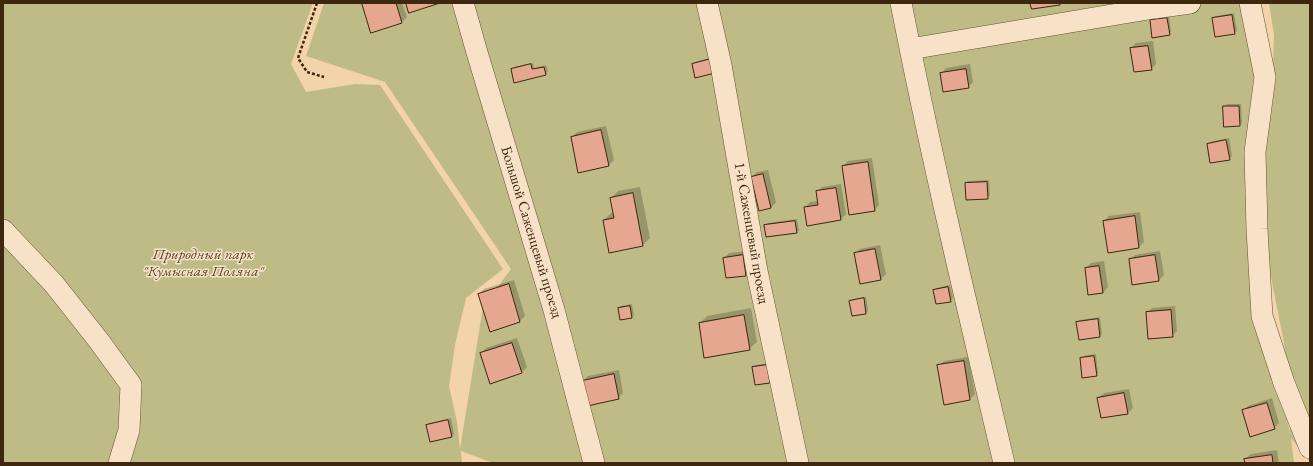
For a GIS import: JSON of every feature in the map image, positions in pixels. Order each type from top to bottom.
[{"type":"lane","name":"Большой Саженцевый проезд","points":[[463,3],[554,310],[594,463]]},
{"type":"lane","name":"1-й Саженцевый проезд","points":[[707,3],[722,72],[756,270],[798,463]]},
{"type":"lane","points":[[901,3],[966,301],[1004,463]]},
{"type":"lane","points":[[910,49],[1146,9],[1190,3]]},
{"type":"lane","points":[[1250,3],[1265,77],[1255,152],[1262,316],[1284,383],[1310,448]]},
{"type":"lane","points":[[3,230],[54,284],[99,340],[131,385],[129,430],[119,463]]},
{"type":"path","points":[[318,3],[298,58],[307,72],[324,77]]},
{"type":"green space","name":"Природный парк \"Кумысная Поляна\"","points":[[3,3],[313,3],[291,64],[306,92],[355,84],[380,85],[503,269],[466,298],[455,345],[449,386],[457,422],[460,449],[483,307],[511,269],[385,82],[306,56],[324,3],[1256,3],[1263,37],[1248,191],[1290,435],[1284,343],[1255,196],[1272,90],[1274,35],[1269,3],[1310,3],[1310,462],[1291,438],[1294,463],[493,463],[461,451],[462,463],[3,463]]},
{"type":"building","points":[[362,3],[396,3],[402,23],[371,33]]},
{"type":"building","points":[[406,3],[440,3],[409,13]]},
{"type":"building","points":[[1030,3],[1060,3],[1060,5],[1032,9]]},
{"type":"building","points":[[1232,15],[1235,34],[1215,37],[1212,18]]},
{"type":"building","points":[[1167,18],[1170,35],[1152,38],[1150,20]]},
{"type":"building","points":[[1148,46],[1152,70],[1134,72],[1130,48]]},
{"type":"building","points":[[711,59],[715,73],[695,78],[692,64]]},
{"type":"building","points":[[531,64],[532,69],[544,67],[546,75],[514,83],[511,69]]},
{"type":"building","points":[[966,69],[969,88],[943,92],[940,73]]},
{"type":"building","points":[[1223,106],[1239,106],[1240,126],[1224,127]]},
{"type":"building","points":[[601,130],[609,166],[578,173],[571,137]]},
{"type":"building","points":[[1226,140],[1230,160],[1210,163],[1207,144]]},
{"type":"building","points":[[868,162],[875,211],[849,215],[842,166]]},
{"type":"building","points":[[763,174],[771,208],[759,211],[751,177]]},
{"type":"building","points":[[987,182],[988,199],[966,200],[965,183]]},
{"type":"building","points":[[836,188],[841,220],[807,226],[804,207],[818,205],[816,191]]},
{"type":"building","points":[[633,193],[643,246],[609,253],[603,220],[614,218],[610,198]]},
{"type":"building","points":[[1135,216],[1139,248],[1108,253],[1103,221]]},
{"type":"building","points":[[795,221],[797,233],[766,237],[764,225]]},
{"type":"building","points":[[875,249],[881,280],[860,284],[854,253]]},
{"type":"building","points":[[743,255],[746,276],[726,278],[723,258]]},
{"type":"building","points":[[1155,255],[1159,281],[1132,285],[1129,259]]},
{"type":"building","points":[[1099,266],[1103,293],[1088,295],[1085,268]]},
{"type":"building","points":[[509,284],[520,322],[490,332],[478,294]]},
{"type":"building","points":[[948,287],[951,302],[936,304],[933,290]]},
{"type":"building","points":[[864,298],[866,314],[852,316],[849,301]]},
{"type":"building","points":[[630,306],[632,318],[620,320],[618,308]]},
{"type":"building","points":[[1171,310],[1173,337],[1148,339],[1146,312]]},
{"type":"building","points":[[744,315],[750,350],[704,358],[699,323]]},
{"type":"building","points":[[1098,319],[1100,337],[1079,340],[1076,322]]},
{"type":"building","points":[[512,343],[522,373],[490,384],[480,353]]},
{"type":"building","points":[[1094,356],[1097,376],[1082,378],[1080,358]]},
{"type":"building","points":[[964,361],[970,400],[944,405],[937,365]]},
{"type":"building","points":[[767,365],[770,383],[755,385],[752,367]]},
{"type":"building","points":[[614,374],[619,399],[587,406],[582,381]]},
{"type":"building","points":[[1124,393],[1128,414],[1101,418],[1097,398]]},
{"type":"building","points":[[1267,403],[1275,429],[1250,437],[1242,410]]},
{"type":"building","points":[[448,420],[452,437],[430,442],[426,425]]},
{"type":"building","points":[[1272,455],[1273,463],[1245,463],[1244,459]]}]
